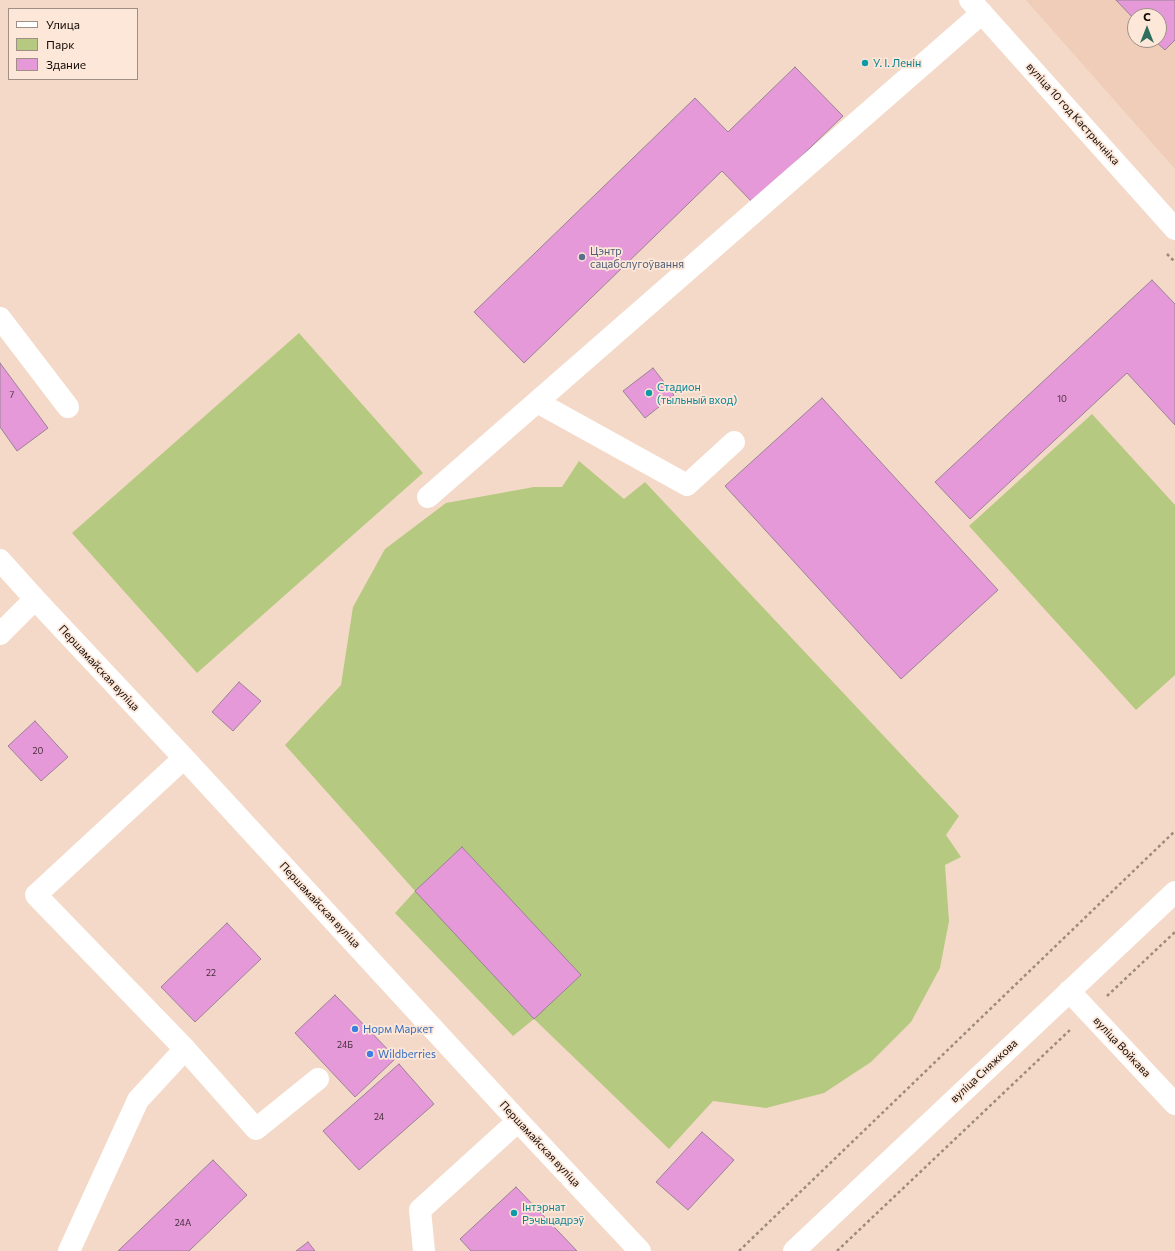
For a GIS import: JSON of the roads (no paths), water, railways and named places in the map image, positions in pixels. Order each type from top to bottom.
[{"type":"street","name":"вуліца 10 год Кастрычніка","points":[[976,7],[1175,229]]},
{"type":"street","points":[[428,497],[537,402],[976,7]]},
{"type":"street","points":[[0,318],[68,407]]},
{"type":"street","points":[[537,402],[687,485],[734,442]]},
{"type":"street","name":"Першамайская вуліца","points":[[0,560],[35,600],[184,758],[640,1251]]},
{"type":"street","points":[[0,634],[35,600]]},
{"type":"street","points":[[184,758],[36,895],[185,1049],[256,1129],[318,1079]]},
{"type":"street","name":"вуліца Сняжкова","points":[[794,1251],[1175,892]]},
{"type":"street","name":"вуліца Войкава","points":[[1069,991],[1175,1104]]},
{"type":"street","points":[[69,1251],[138,1100],[185,1049]]},
{"type":"street","points":[[424,1251],[420,1210],[518,1120]]},
{"type":"place","name":"У. І. Ленін","points":[[865,63]]},
{"type":"place","name":"Цэнтр сацабслугоўвання","points":[[582,257]]},
{"type":"place","name":"Стадион (тыльный вход)","points":[[649,393]]},
{"type":"place","name":"Норм Маркет","points":[[355,1029]]},
{"type":"place","name":"Wildberries","points":[[370,1054]]},
{"type":"place","name":"Інтэрнат Рэчыцадрэў","points":[[514,1213]]}]
